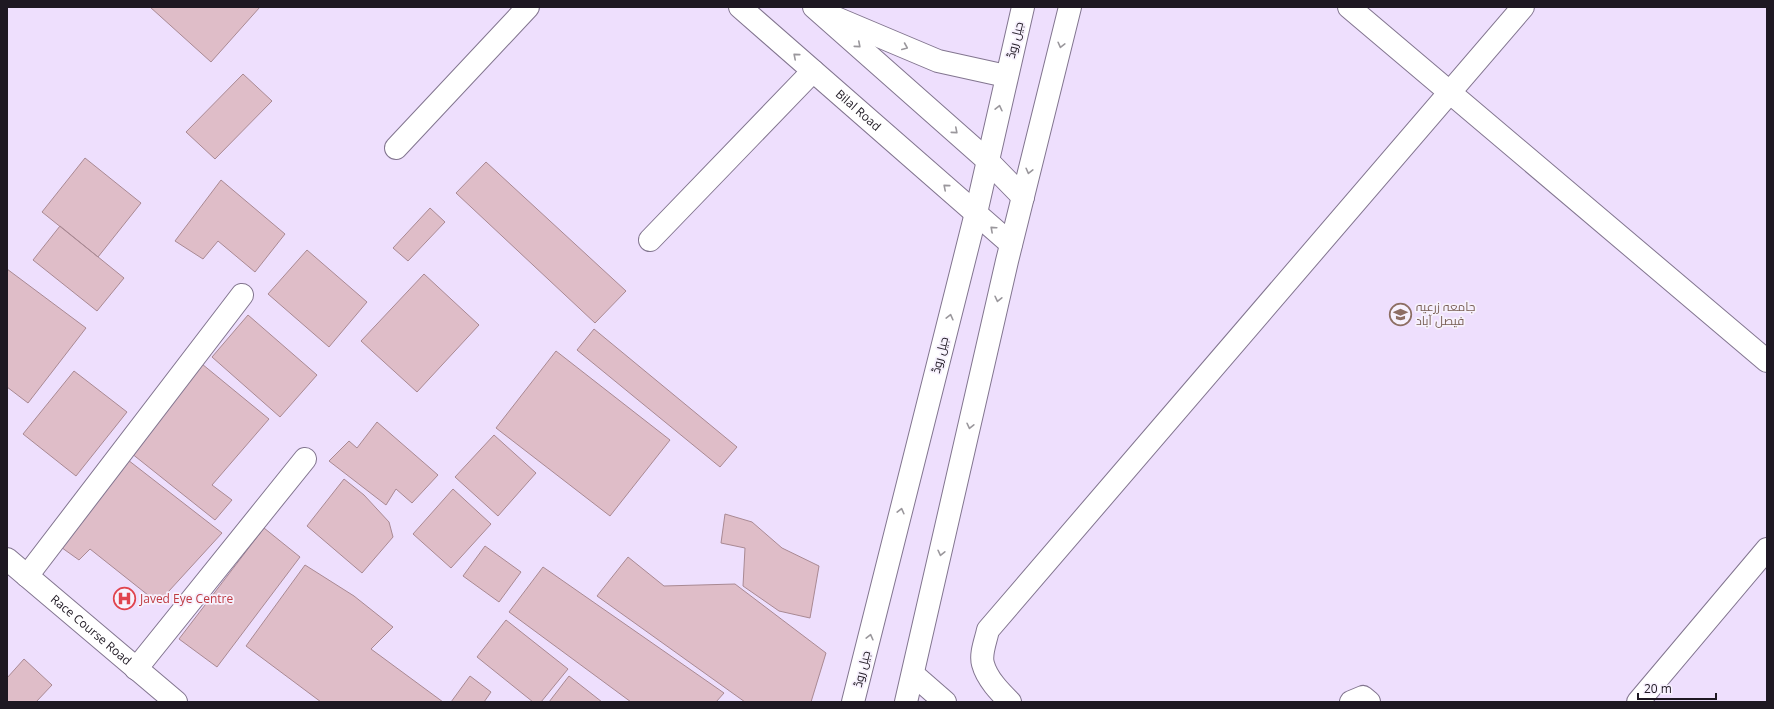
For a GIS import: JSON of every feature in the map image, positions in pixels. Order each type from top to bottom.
[{"type":"street","points":[[396,148],[528,7]]},
{"type":"street","name":"Bilal Road","points":[[740,7],[1011,244]]},
{"type":"street","name":"جیل روڈ","points":[[853,702],[976,213],[1006,76],[1023,7]]},
{"type":"street","points":[[906,702],[914,674],[1011,244],[1070,7]]},
{"type":"street","points":[[1349,7],[1767,361]]},
{"type":"street","points":[[1010,702],[997,690],[983,664],[983,652],[988,630],[1523,7]]},
{"type":"street","points":[[816,9],[938,61],[1006,76]]},
{"type":"street","points":[[816,9],[987,160],[1023,197]]},
{"type":"street","points":[[650,240],[813,71]]},
{"type":"street","points":[[27,576],[242,295]]},
{"type":"street","points":[[136,669],[305,459]]},
{"type":"street","points":[[1638,702],[1767,550]]},
{"type":"street","name":"Race Course Road","points":[[7,559],[176,702]]},
{"type":"street","points":[[914,674],[945,702]]},
{"type":"street","points":[[1351,702],[1363,697],[1369,702]]},
{"type":"building","points":[[150,7],[260,7],[211,62]]},
{"type":"building","points":[[243,74],[272,101],[215,159],[186,132]]},
{"type":"building","points":[[85,158],[141,203],[98,257],[42,212]]},
{"type":"building","points":[[486,162],[626,291],[595,323],[456,193]]},
{"type":"building","points":[[221,180],[285,234],[255,272],[218,241],[203,259],[175,241]]},
{"type":"building","points":[[430,208],[445,222],[408,261],[393,248]]},
{"type":"building","points":[[60,226],[124,278],[97,311],[33,260]]},
{"type":"building","points":[[307,250],[367,302],[329,347],[268,294]]},
{"type":"building","points":[[7,269],[86,328],[28,403],[7,387]]},
{"type":"building","points":[[424,274],[479,325],[417,392],[361,341]]},
{"type":"building","points":[[248,315],[317,375],[280,417],[212,357]]},
{"type":"building","points":[[594,329],[737,447],[720,467],[577,350]]},
{"type":"building","points":[[556,351],[670,440],[610,516],[496,428]]},
{"type":"building","points":[[202,364],[269,419],[212,485],[232,500],[215,520],[131,453]]},
{"type":"building","points":[[74,371],[127,412],[76,476],[23,434]]},
{"type":"building","points":[[377,422],[438,475],[412,503],[396,489],[386,505],[329,461],[349,441],[357,448]]},
{"type":"building","points":[[494,435],[536,473],[498,516],[455,477]]},
{"type":"building","points":[[128,460],[222,533],[158,603],[90,549],[79,560],[58,545]]},
{"type":"building","points":[[344,479],[364,495],[389,522],[393,537],[362,573],[307,526]]},
{"type":"building","points":[[453,489],[491,524],[451,568],[413,534]]},
{"type":"building","points":[[725,514],[752,522],[782,548],[819,566],[810,618],[779,611],[743,586],[745,548],[721,543]]},
{"type":"building","points":[[264,528],[300,557],[217,667],[179,639]]},
{"type":"building","points":[[485,546],[521,572],[499,602],[463,576]]},
{"type":"building","points":[[628,557],[664,586],[735,584],[826,653],[811,702],[745,702],[597,596]]},
{"type":"building","points":[[305,565],[354,596],[393,627],[371,649],[443,702],[321,702],[246,646]]},
{"type":"building","points":[[543,567],[724,693],[716,702],[631,702],[509,612]]},
{"type":"building","points":[[506,620],[568,669],[541,702],[533,702],[477,657]]},
{"type":"building","points":[[24,659],[52,685],[36,702],[7,702],[7,678]]},
{"type":"building","points":[[470,676],[491,692],[484,702],[451,702]]},
{"type":"building","points":[[569,676],[602,702],[549,702]]},
{"type":"place","name":"جامعہ زرعیہ فیصل آباد","points":[[1400,314]]},
{"type":"place","name":"Javed Eye Centre","points":[[125,599]]}]
